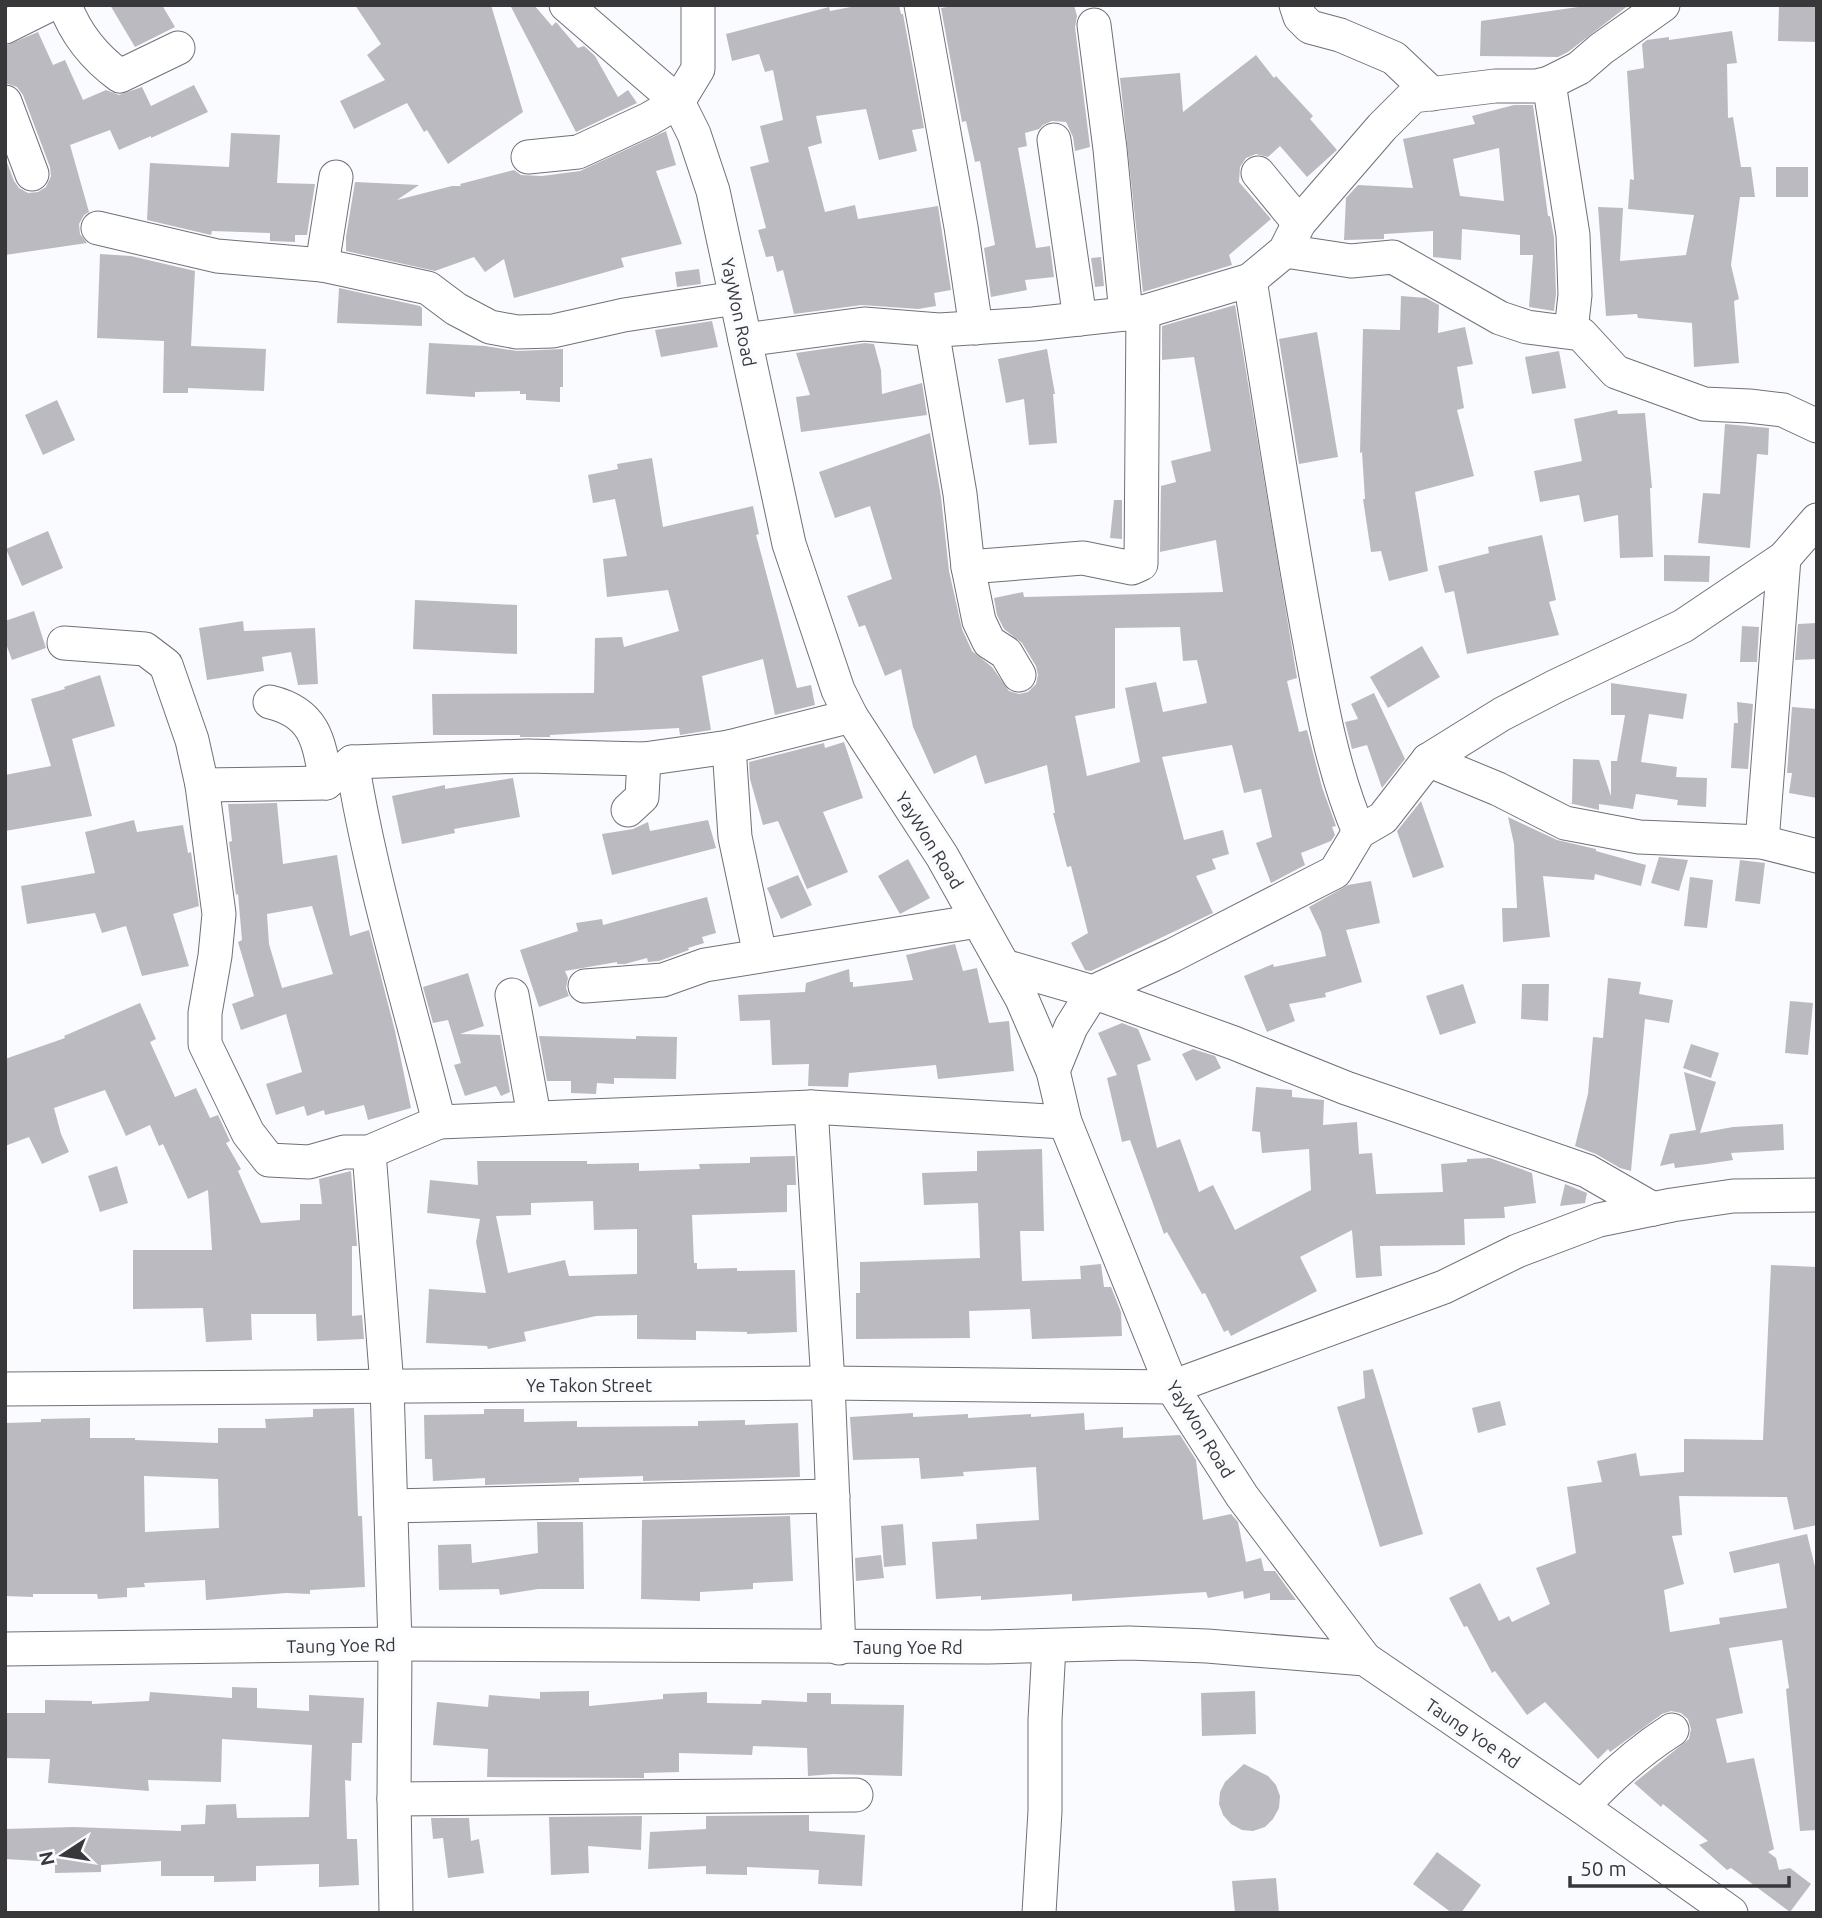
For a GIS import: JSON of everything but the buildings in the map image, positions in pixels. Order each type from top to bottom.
[{"type":"street","points":[[5,27],[49,5]]},
{"type":"street","points":[[65,5],[72,24],[98,60],[120,76],[178,48]]},
{"type":"street","name":"YayWon Road","points":[[566,5],[678,102],[694,134],[713,191],[789,544],[838,690],[851,716],[942,856],[1022,999],[1053,1071],[1065,1122],[1172,1387],[1242,1496],[1365,1660]]},
{"type":"street","points":[[528,157],[578,152],[649,119],[678,102],[698,69],[698,5]]},
{"type":"street","points":[[921,5],[961,227],[976,328]]},
{"type":"street","points":[[1296,5],[1300,17],[1310,27],[1340,35],[1394,58],[1432,94]]},
{"type":"street","points":[[745,340],[864,324],[932,330],[1135,313],[1250,281],[1292,237],[1382,127],[1413,96],[1495,86],[1535,86],[1549,83],[1579,68],[1663,5]]},
{"type":"street","points":[[968,567],[1083,558],[1132,568],[1141,564],[1135,313],[1094,26]]},
{"type":"street","points":[[1549,83],[1573,235],[1574,295],[1571,331]]},
{"type":"street","points":[[5,102],[32,174]]},
{"type":"street","points":[[1054,140],[1080,319]]},
{"type":"street","points":[[1258,173],[1292,237],[1350,261],[1393,257],[1500,318],[1527,327],[1581,334],[1616,372],[1704,404],[1783,410],[1817,426]]},
{"type":"street","points":[[322,265],[336,177]]},
{"type":"street","points":[[98,228],[217,256],[322,265],[428,288],[456,309],[490,327],[517,332],[553,331],[624,315],[736,298]]},
{"type":"street","points":[[1250,281],[1294,556],[1328,737],[1343,794],[1359,832]]},
{"type":"street","points":[[932,330],[960,494],[968,567],[979,621],[989,642],[1006,653],[1019,675]]},
{"type":"street","points":[[1053,1071],[1071,1027],[1093,992],[1335,872],[1359,832],[1383,818],[1428,760],[1556,686],[1683,626],[1784,558],[1817,520]]},
{"type":"street","points":[[1762,842],[1784,558]]},
{"type":"street","points":[[64,643],[145,649],[166,664],[192,740],[202,785],[219,914],[205,1013],[205,1044],[248,1133],[269,1160],[309,1162],[344,1152],[369,1152],[439,1122],[529,1117],[811,1107],[1065,1122]]},
{"type":"street","points":[[270,702],[290,707],[309,722],[320,747],[326,783]]},
{"type":"street","points":[[202,785],[326,783],[352,762],[527,756],[644,759],[729,747],[851,716]]},
{"type":"street","points":[[729,747],[735,837],[760,955]]},
{"type":"street","points":[[628,810],[642,797],[644,759]]},
{"type":"street","points":[[1428,760],[1498,789],[1565,823],[1639,837],[1762,842],[1817,856]]},
{"type":"street","points":[[352,762],[371,867],[409,1001],[439,1122]]},
{"type":"street","points":[[585,986],[663,980],[705,965],[978,921]]},
{"type":"street","points":[[1004,966],[1093,992],[1346,1087],[1587,1171],[1653,1209]]},
{"type":"street","points":[[513,995],[533,1110],[529,1117]]},
{"type":"street","points":[[811,1107],[828,1383],[839,1648]]},
{"type":"street","points":[[369,1152],[387,1386],[395,1644],[396,1913]]},
{"type":"street","points":[[1172,1387],[1444,1287],[1517,1251],[1599,1220],[1733,1196],[1817,1195]]},
{"type":"street","name":"Ye Takon Street","points":[[5,1389],[828,1383],[1172,1387]]},
{"type":"street","points":[[391,1506],[833,1496]]},
{"type":"street","name":"Taung Yoe Rd","points":[[5,1649],[395,1644],[839,1648],[1129,1643],[1208,1646],[1365,1660],[1582,1807],[1731,1913]]},
{"type":"street","points":[[1039,1913],[1045,1811],[1045,1720],[1049,1646]]},
{"type":"street","points":[[1582,1807],[1601,1786],[1645,1748],[1672,1730]]},
{"type":"street","points":[[394,1799],[856,1795]]}]
